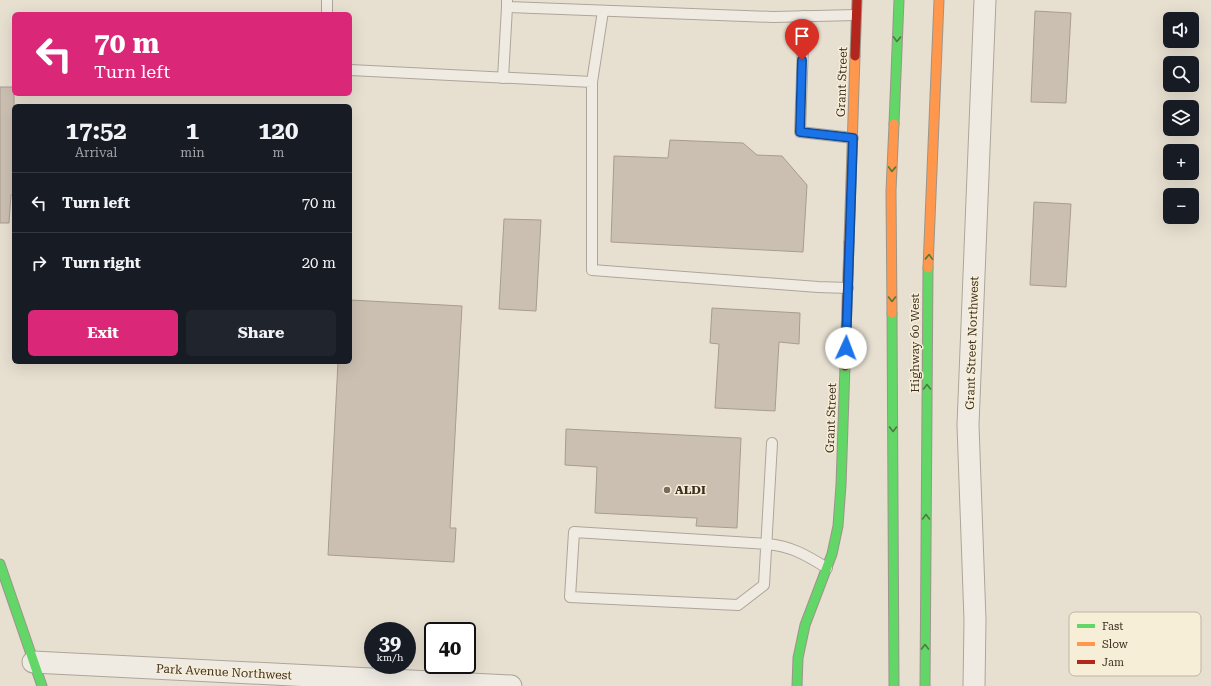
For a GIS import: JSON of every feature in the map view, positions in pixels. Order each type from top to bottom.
[{"type":"main road","name":"Grant Street","points":[[797,686],[798,658],[805,625],[827,568],[836,539],[839,512],[842,477],[857,0]]},
{"type":"main road","name":"Highway 60 West","points":[[894,686],[891,191],[898,0]]},
{"type":"main road","name":"Highway 60 West","points":[[925,686],[928,279],[939,0]]},
{"type":"main road","points":[[0,564],[42,686]]},
{"type":"street","name":"Grant Street Northwest","points":[[974,686],[975,613],[968,425],[985,0]]},
{"type":"street","name":"Park Avenue Northwest","points":[[33,662],[511,686]]},
{"type":"lane","points":[[326,12],[327,0]]},
{"type":"lane","points":[[503,78],[507,4],[603,11],[765,16],[856,15]]},
{"type":"lane","points":[[603,11],[592,82],[592,270],[848,288]]},
{"type":"lane","points":[[804,16],[800,132],[853,138]]},
{"type":"lane","points":[[352,70],[592,82]]},
{"type":"lane","points":[[772,443],[766,544],[764,585],[738,605],[570,597],[574,532],[766,544],[781,545],[799,551],[827,568]]},
{"type":"building","points":[[1035,11],[1071,13],[1066,103],[1031,102]]},
{"type":"building","points":[[0,87],[12,87],[14,104],[12,104],[12,195],[9,223],[0,223]]},
{"type":"building","points":[[670,140],[743,143],[757,155],[782,156],[807,185],[803,252],[611,242],[614,156],[668,158]]},
{"type":"building","points":[[1034,202],[1071,204],[1066,287],[1030,285]]},
{"type":"building","points":[[504,219],[541,220],[536,311],[499,309]]},
{"type":"building","points":[[352,300],[462,306],[450,528],[456,528],[454,562],[328,555],[338,364],[352,364]]},
{"type":"building","points":[[712,308],[800,313],[799,344],[779,342],[775,411],[715,408],[719,344],[710,343]]},
{"type":"building","name":"ALDI","points":[[566,429],[741,438],[737,528],[696,526],[697,518],[595,513],[597,467],[565,465]]},
{"type":"traffic: fast","points":[[894,124],[899,0]]},
{"type":"traffic: fast","points":[[925,686],[928,268]]},
{"type":"traffic: fast","points":[[892,313],[894,686]]},
{"type":"traffic: fast","points":[[797,686],[798,658],[805,625],[832,554],[838,526],[841,485],[845,366]]},
{"type":"traffic: fast","points":[[0,564],[42,686]]},
{"type":"traffic: slow","points":[[928,268],[939,0]]},
{"type":"traffic: slow","points":[[849,242],[855,56]]},
{"type":"traffic: slow","points":[[892,313],[891,191],[894,124]]},
{"type":"traffic: jam","points":[[855,56],[857,0]]},
{"type":"traffic: jam","points":[[845,366],[849,242]]},
{"type":"place","name":"ALDI","points":[[667,490]]},
{"type":"route","points":[[802,60],[800,132],[853,138],[846,348]]}]
